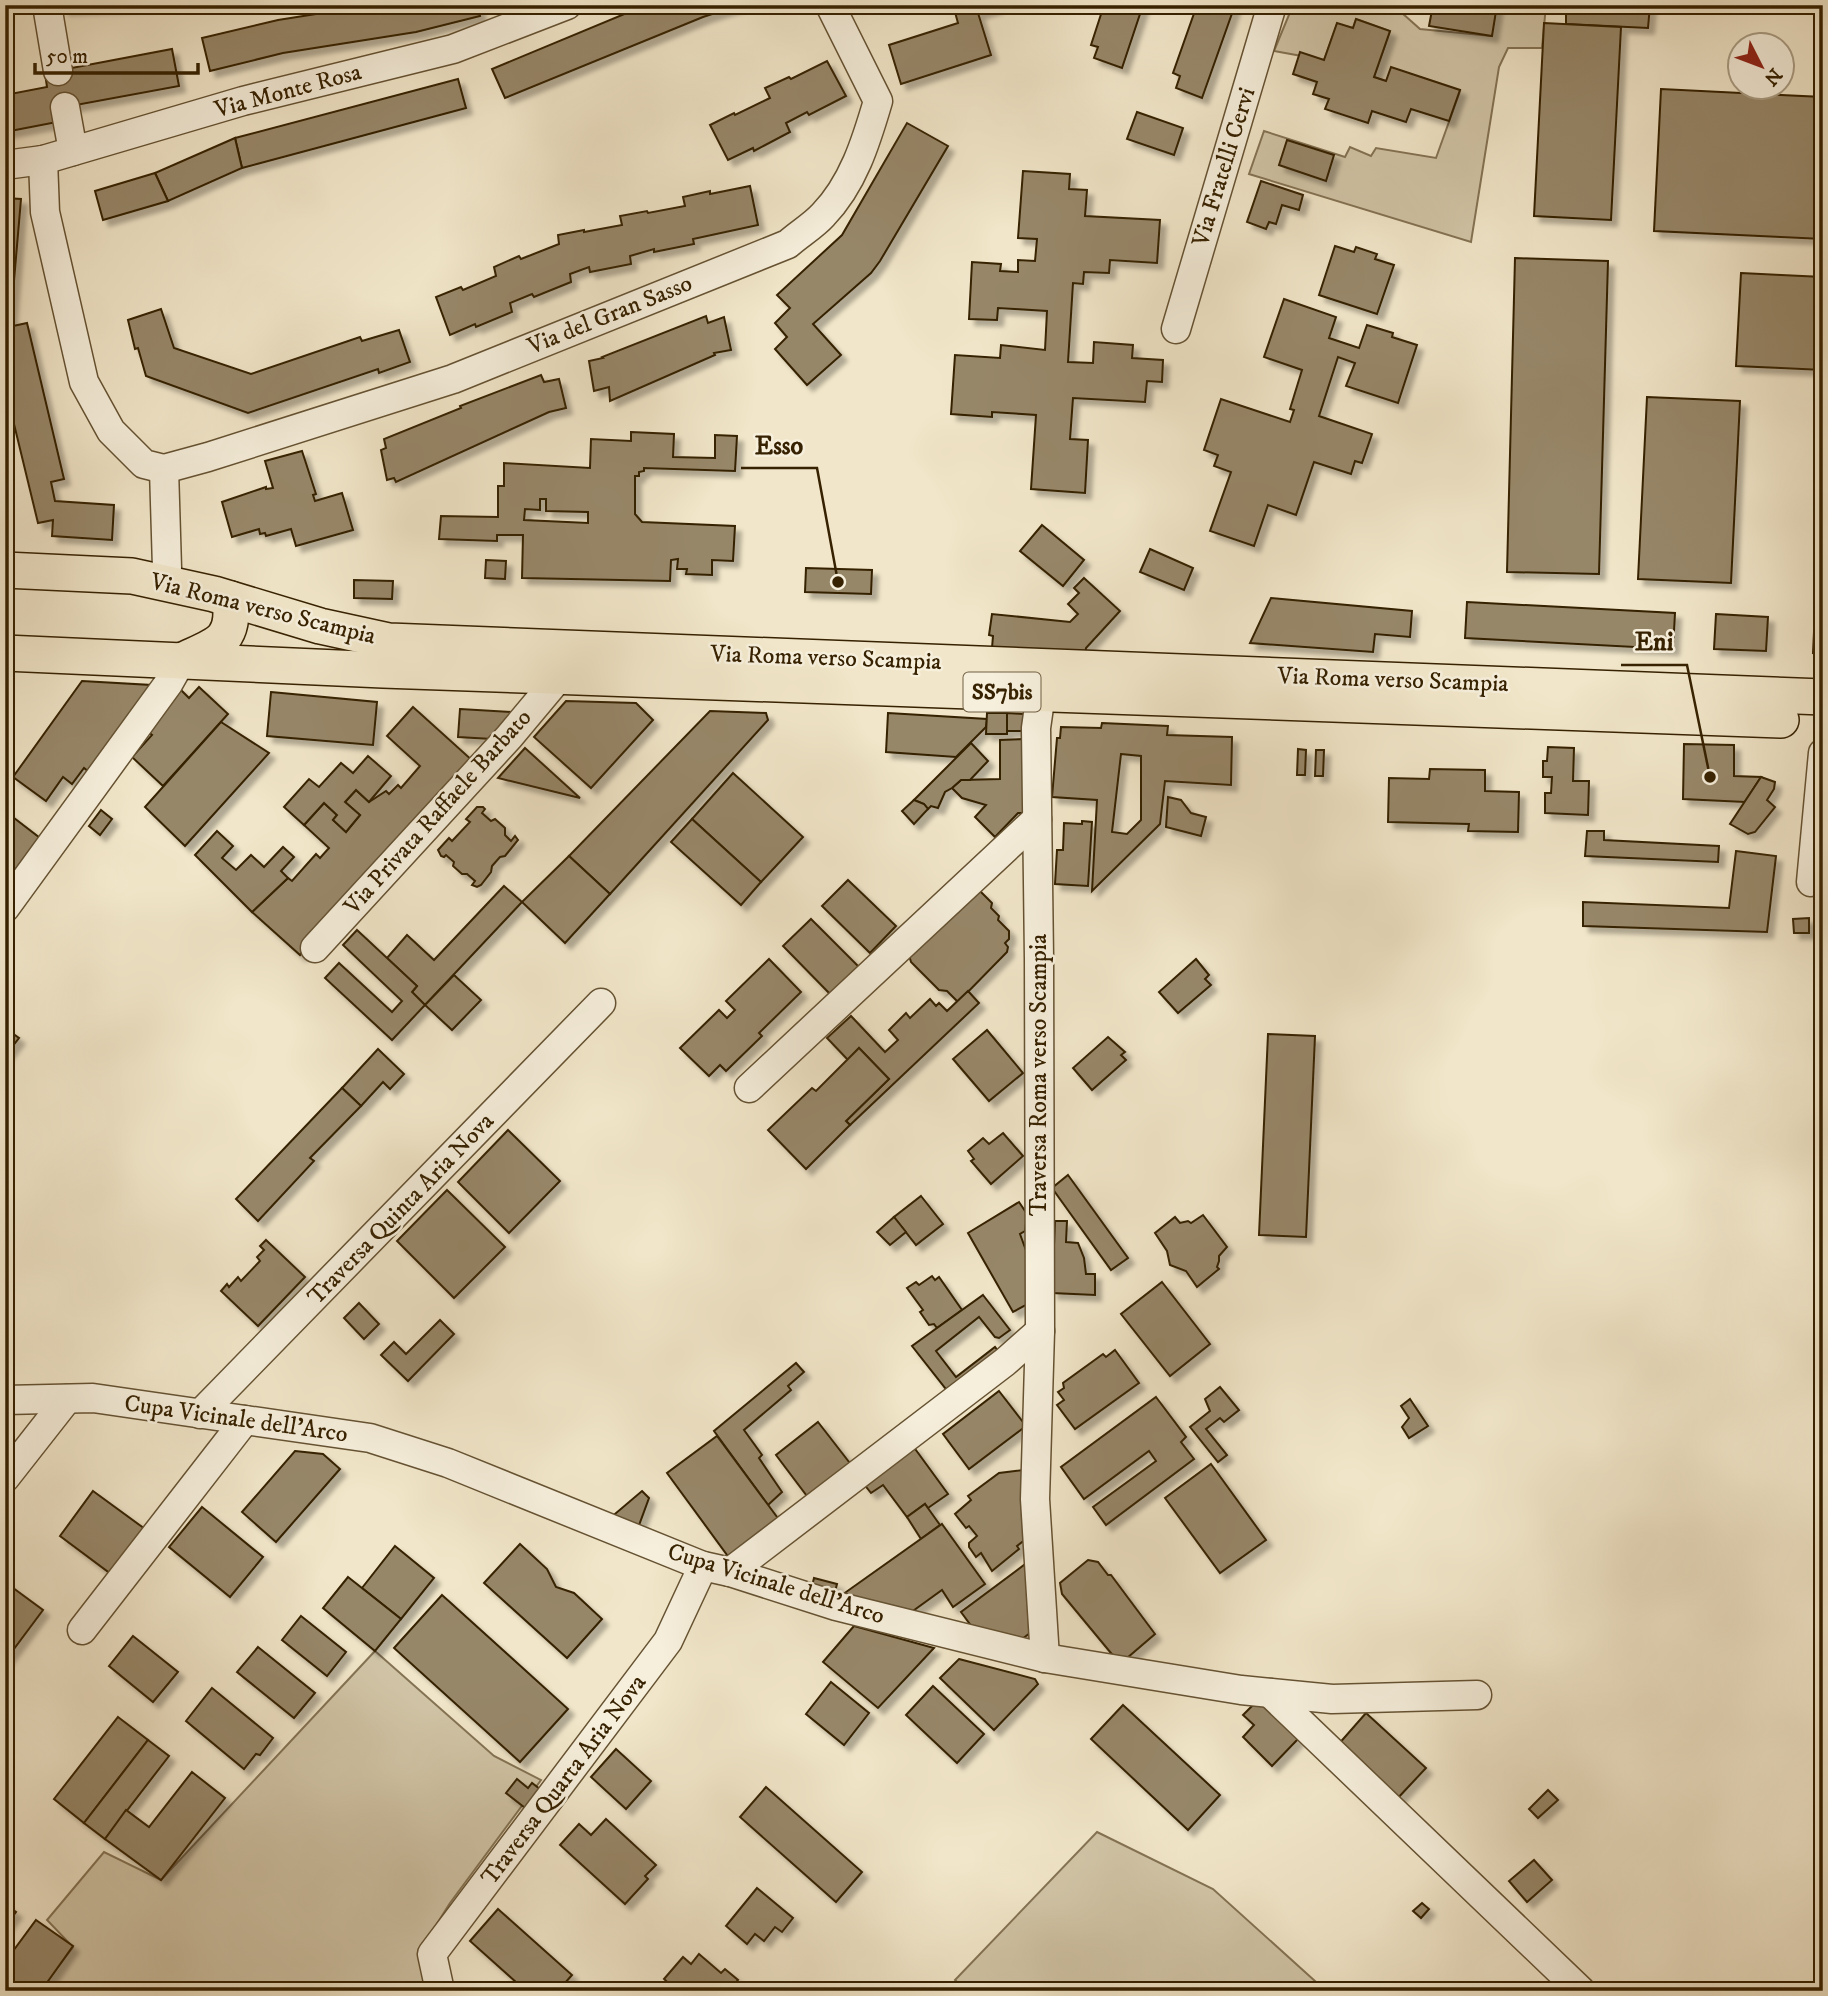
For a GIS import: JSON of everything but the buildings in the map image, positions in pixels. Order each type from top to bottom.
[{"type":"main road","name":"Via Roma verso Scampia","points":[[5,570],[132,576],[230,599],[320,626],[388,641],[1823,697]]},
{"type":"main road","points":[[181,661],[218,643],[228,631],[232,616],[230,599]]},
{"type":"main road","name":"Via Roma verso Scampia","points":[[5,653],[560,676],[1823,721]]},
{"type":"street","points":[[47,5],[58,71]]},
{"type":"street","name":"Via Monte Rosa","points":[[5,165],[43,160],[243,102],[453,50],[526,13],[567,5]]},
{"type":"street","name":"Via del Gran Sasso","points":[[164,469],[453,379],[788,243],[822,216],[848,184],[866,141],[878,102],[830,5]]},
{"type":"street","name":"Via Fratelli Cervi","points":[[1176,329],[1272,5]]},
{"type":"street","points":[[65,107],[73,151]]},
{"type":"street","points":[[43,160],[46,212],[85,382],[111,431],[144,464],[164,469],[167,568],[164,583]]},
{"type":"street","points":[[5,908],[168,684],[181,661]]},
{"type":"street","name":"Via Privata Raffaele Barbato","points":[[316,948],[509,737],[560,676]]},
{"type":"street","name":"Traversa Roma verso Scampia","points":[[1041,693],[1036,728],[1040,1331],[1035,1499],[1045,1658]]},
{"type":"street","points":[[1811,882],[1823,753]]},
{"type":"street","points":[[749,1088],[1037,819]]},
{"type":"street","name":"Traversa Quinta Aria Nova","points":[[200,1414],[601,1003]]},
{"type":"street","points":[[716,1569],[1004,1362],[1040,1331]]},
{"type":"street","name":"Cupa Vicinale dell'Arco","points":[[5,1400],[93,1398],[370,1438],[448,1463],[716,1569],[836,1606],[1045,1658],[1270,1693],[1332,1699],[1477,1695]]},
{"type":"street","points":[[5,1479],[67,1399]]},
{"type":"street","points":[[82,1630],[245,1420]]},
{"type":"street","name":"Traversa Quarta Aria Nova","points":[[440,1991],[432,1954],[668,1641],[716,1569]]},
{"type":"street","points":[[1270,1693],[1581,1991]]},
{"type":"shaded area","points":[[1293,5],[1393,5],[1420,29],[1491,36],[1497,5],[1546,5],[1542,48],[1508,48],[1499,67],[1471,242],[1249,174],[1264,131],[1345,157],[1350,147],[1371,156],[1376,148],[1436,158],[1460,91],[1374,77],[1390,31],[1356,19],[1353,28],[1337,24],[1324,60],[1274,51]]},
{"type":"shaded area","points":[[375,1651],[494,1756],[541,1780],[450,1903],[421,1949],[428,1991],[40,1991],[73,1947],[47,1920],[104,1852],[161,1880]]},
{"type":"shaded area","points":[[1097,1832],[1213,1889],[1326,1991],[966,1991],[955,1980]]},
{"type":"place","name":"Esso","points":[[838,582]]},
{"type":"place","name":"Eni","points":[[1710,777]]}]
